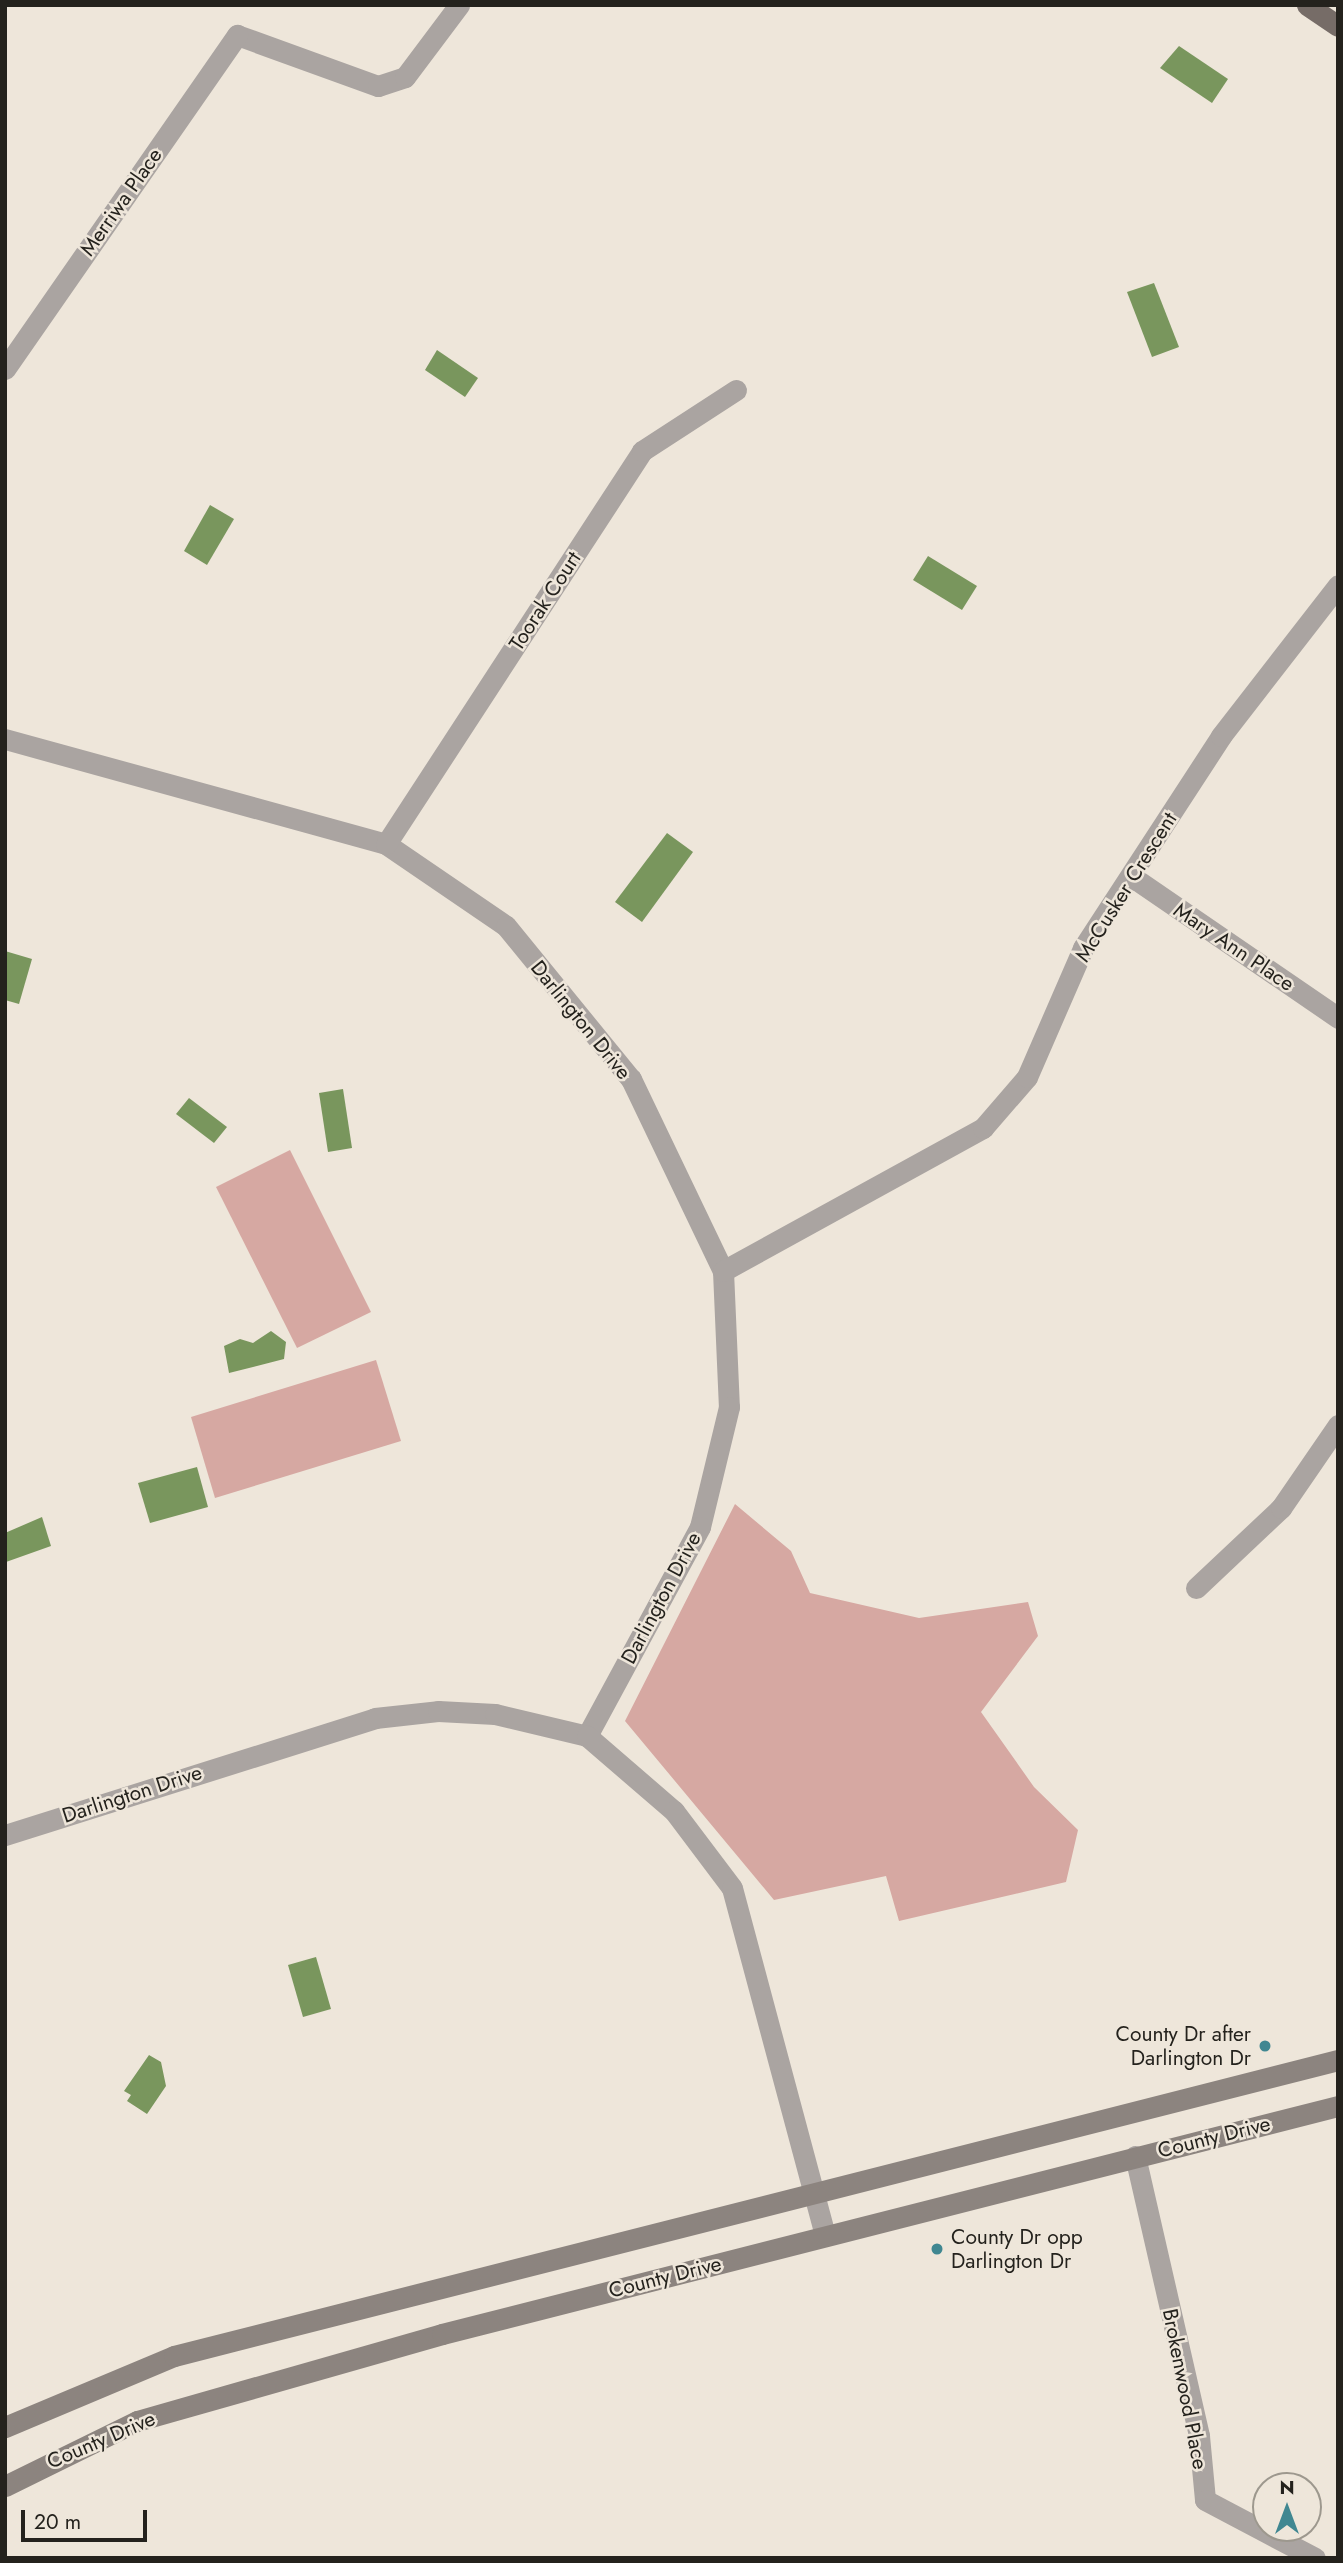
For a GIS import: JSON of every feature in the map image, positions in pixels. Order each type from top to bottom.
[{"type":"main road","points":[[1307,5],[1338,26]]},
{"type":"main road","points":[[5,2427],[174,2357],[808,2191],[1338,2060]]},
{"type":"main road","name":"County Drive","points":[[5,2486],[137,2421],[442,2334],[1338,2106]]},
{"type":"street","name":"Merriwa Place","points":[[5,369],[237,35],[378,86],[405,77],[459,5]]},
{"type":"street","name":"Toorak Court","points":[[386,844],[642,451],[736,390]]},
{"type":"street","name":"McCusker Crescent","points":[[723,1270],[983,1128],[1027,1077],[1083,948],[1222,736],[1338,585]]},
{"type":"street","name":"Darlington Drive","points":[[5,739],[386,844],[506,926],[631,1079],[723,1270],[729,1407],[699,1527],[587,1736]]},
{"type":"street","name":"Mary Ann Place","points":[[1131,876],[1338,1018]]},
{"type":"street","points":[[1196,1588],[1281,1508],[1338,1425]]},
{"type":"street","name":"Darlington Drive","points":[[5,1835],[375,1718],[438,1711],[495,1714],[587,1736],[674,1811],[732,1888],[808,2191],[825,2236]]},
{"type":"street","name":"Brokenwood Place","points":[[1135,2156],[1199,2436],[1205,2500],[1315,2558]]},
{"type":"shaded area","points":[[1179,46],[1228,79],[1212,103],[1160,68]]},
{"type":"shaded area","points":[[1154,283],[1179,347],[1152,357],[1127,292]]},
{"type":"shaded area","points":[[437,350],[478,378],[465,397],[425,370]]},
{"type":"shaded area","points":[[210,505],[234,519],[207,565],[184,551]]},
{"type":"shaded area","points":[[928,556],[977,586],[962,610],[913,580]]},
{"type":"shaded area","points":[[667,833],[693,852],[642,922],[615,902]]},
{"type":"shaded area","points":[[5,951],[32,959],[19,1004],[5,1000]]},
{"type":"shaded area","points":[[343,1089],[352,1148],[328,1152],[319,1093]]},
{"type":"shaded area","points":[[189,1098],[227,1127],[214,1143],[176,1114]]},
{"type":"shaded area","points":[[290,1150],[371,1312],[297,1348],[216,1187]]},
{"type":"shaded area","points":[[271,1331],[286,1342],[284,1359],[229,1373],[224,1346],[240,1339],[253,1343]]},
{"type":"shaded area","points":[[376,1360],[401,1441],[215,1498],[191,1417]]},
{"type":"shaded area","points":[[197,1467],[208,1507],[150,1523],[138,1483]]},
{"type":"shaded area","points":[[735,1504],[791,1551],[810,1593],[919,1618],[1028,1602],[1038,1636],[981,1712],[1034,1787],[1078,1830],[1066,1882],[899,1921],[886,1876],[774,1900],[625,1721]]},
{"type":"shaded area","points":[[42,1517],[51,1546],[6,1562],[5,1533]]},
{"type":"shaded area","points":[[316,1957],[331,2009],[303,2017],[288,1965]]},
{"type":"shaded area","points":[[149,2055],[161,2062],[166,2086],[147,2114],[127,2101],[131,2095],[124,2091]]},
{"type":"place","name":"County Dr after Darlington Dr","points":[[1265,2046]]},
{"type":"place","name":"County Dr opp Darlington Dr","points":[[937,2249]]}]
